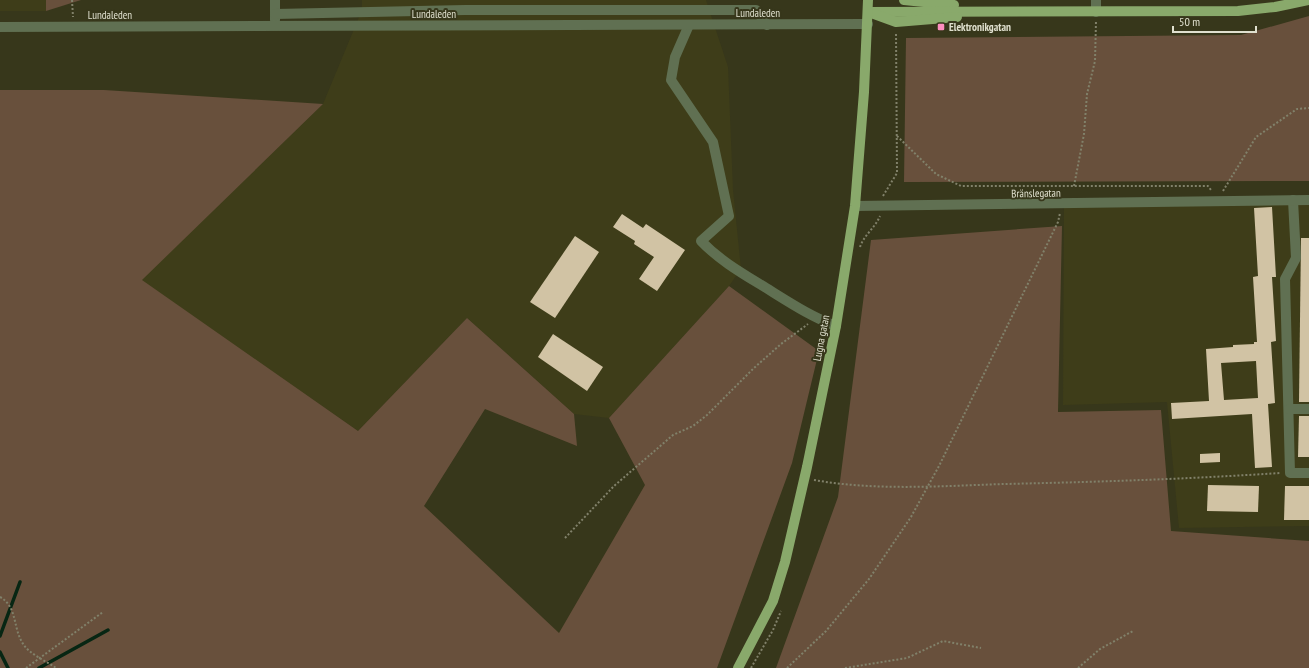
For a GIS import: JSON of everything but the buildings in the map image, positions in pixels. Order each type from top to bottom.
[{"type":"main road","name":"Lugna gatan","points":[[738,668],[773,601],[785,562],[805,478],[836,326],[855,206],[868,24],[868,0]]},
{"type":"main road","points":[[904,0],[965,6],[976,10]]},
{"type":"main road","points":[[868,12],[976,10],[1096,12],[1238,11],[1275,7],[1309,0]]},
{"type":"street","points":[[275,0],[275,26]]},
{"type":"street","points":[[1096,0],[1096,12]]},
{"type":"street","points":[[275,14],[577,5],[756,10],[766,25]]},
{"type":"street","name":"Lundaleden","points":[[0,27],[868,24]]},
{"type":"street","points":[[689,25],[675,57],[671,80],[713,142],[729,216],[701,241],[713,253],[729,264],[815,318],[836,326]]},
{"type":"street","name":"Bränslegatan","points":[[855,206],[1062,205],[1217,200],[1309,200]]},
{"type":"street","points":[[1293,200],[1296,258],[1285,279],[1290,473],[1309,473]]},
{"type":"street","points":[[1288,409],[1309,409]]},
{"type":"path","points":[[72,0],[73,27]]},
{"type":"path","points":[[1074,186],[1084,134],[1087,94],[1095,61],[1096,12]]},
{"type":"path","points":[[896,29],[897,136],[936,174],[961,186],[1208,186]]},
{"type":"path","points":[[1217,200],[1256,137],[1297,109],[1309,108]]},
{"type":"path","points":[[787,668],[826,631],[869,579],[911,518],[1058,222],[1062,205]]},
{"type":"path","points":[[565,538],[614,486],[673,435],[692,426],[707,415],[767,356],[815,318]]},
{"type":"path","points":[[805,478],[839,485],[928,486],[1174,480],[1290,473]]},
{"type":"path","points":[[0,597],[6,600],[16,620],[18,635],[22,643],[30,652],[56,668]]},
{"type":"path","points":[[26,668],[42,658],[103,612]]},
{"type":"path","points":[[1078,668],[1100,649],[1133,631]]},
{"type":"path","points":[[845,668],[907,658],[943,641],[981,648]]},
{"type":"shaded area","points":[[0,0],[46,0],[46,11],[0,11]]},
{"type":"shaded area","points":[[46,0],[81,0],[46,11]]},
{"type":"shaded area","points":[[362,0],[706,0],[728,67],[733,190],[741,269],[729,286],[609,418],[574,414],[467,318],[358,431],[141,280],[323,104],[362,10]]},
{"type":"shaded area","points":[[1309,16],[1309,181],[904,182],[906,38],[1241,35]]},
{"type":"shaded area","points":[[0,90],[104,90],[323,104],[142,280],[358,431],[467,318],[574,414],[577,446],[485,409],[424,506],[559,633],[645,485],[609,418],[729,286],[819,351],[792,463],[717,668],[0,668]]},
{"type":"shaded area","points":[[1309,204],[1309,526],[1179,528],[1167,402],[1063,405],[1064,208]]},
{"type":"shaded area","points":[[1062,226],[1058,412],[1161,410],[1171,531],[1309,541],[1309,668],[776,668],[838,497],[871,240]]},
{"type":"waterway","points":[[0,636],[20,582]]},
{"type":"waterway","points":[[39,668],[108,630]]},
{"type":"waterway","points":[[0,652],[8,668]]},
{"type":"place","name":"Elektronikgatan","points":[[941,27]]}]
